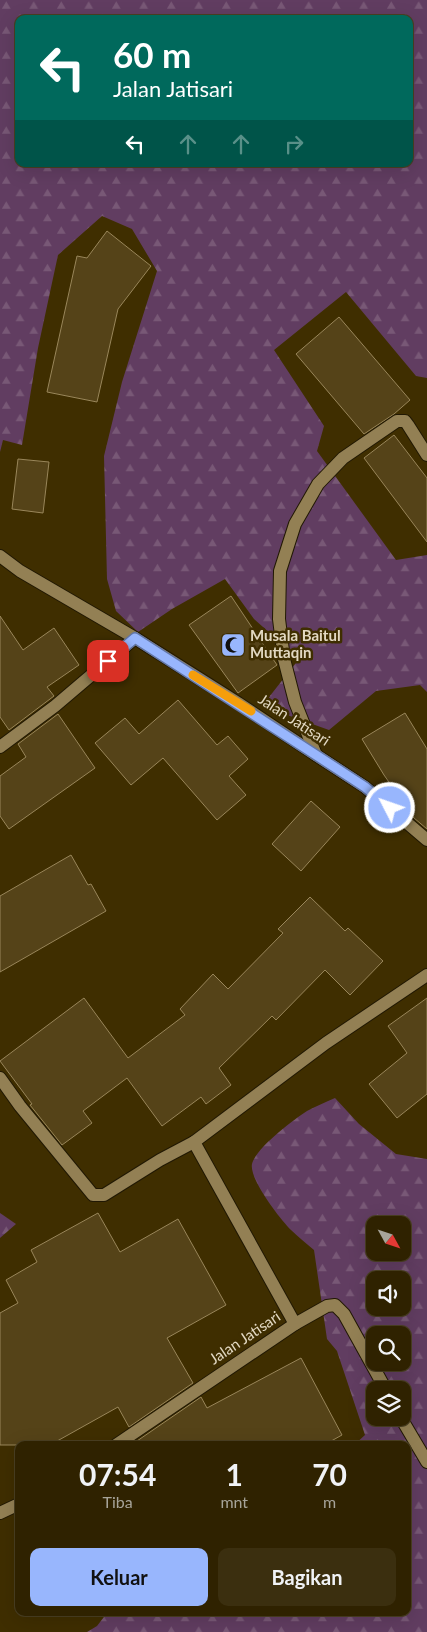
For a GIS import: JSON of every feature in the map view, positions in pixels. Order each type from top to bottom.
[{"type":"street","points":[[316,755],[295,702],[284,659],[279,619],[280,571],[295,524],[318,484],[343,458],[397,421],[405,421],[427,455]]},
{"type":"street","name":"Jalan Jatisari","points":[[0,556],[20,571],[135,638],[365,787],[427,840]]},
{"type":"street","points":[[0,747],[56,706],[135,638]]},
{"type":"street","points":[[0,1078],[20,1106],[92,1195],[104,1195],[160,1160],[194,1142],[326,1043],[427,975]]},
{"type":"street","name":"Jalan Jatisari","points":[[122,1441],[295,1324],[194,1142]]},
{"type":"street","points":[[295,1324],[327,1306],[335,1305],[344,1314],[381,1381]]},
{"type":"street","points":[[406,1426],[427,1462]]},
{"type":"street","points":[[0,1512],[15,1506]]},
{"type":"green space","points":[[0,0],[427,0],[427,378],[416,376],[346,292],[274,350],[324,426],[317,451],[396,560],[427,555],[427,692],[420,685],[376,691],[329,730],[262,706],[299,659],[254,619],[225,579],[172,609],[138,632],[116,611],[107,579],[104,456],[122,382],[157,271],[132,229],[102,216],[58,255],[38,348],[22,445],[3,440],[0,452]]},
{"type":"green space","points":[[335,1098],[359,1124],[396,1154],[427,1159],[427,1632],[87,1632],[97,1626],[105,1616],[411,1616],[411,1441],[358,1441],[365,1435],[337,1351],[327,1339],[314,1250],[294,1233],[280,1217],[260,1189],[252,1171],[252,1164],[260,1150],[307,1111]]},
{"type":"green space","points":[[0,1213],[16,1224],[0,1238]]},
{"type":"building","points":[[107,231],[151,266],[118,309],[97,402],[47,392],[77,256],[87,258]]},
{"type":"building","points":[[339,317],[410,400],[394,414],[364,434],[296,354]]},
{"type":"building","points":[[394,435],[427,478],[427,542],[364,458]]},
{"type":"building","points":[[18,459],[49,462],[43,513],[12,509]]},
{"type":"building","name":"Musala Baitul Muttaqin","points":[[231,596],[277,665],[238,693],[189,625]]},
{"type":"building","points":[[0,616],[23,650],[54,628],[79,665],[47,687],[54,696],[9,730],[0,717]]},
{"type":"building","points":[[178,700],[217,745],[228,736],[248,759],[229,776],[246,795],[217,820],[163,758],[131,785],[95,743],[125,718],[139,734]]},
{"type":"building","points":[[405,713],[427,749],[427,829],[414,818],[362,739]]},
{"type":"building","points":[[58,714],[95,768],[9,829],[0,816],[0,776],[26,757],[18,744]]},
{"type":"building","points":[[311,801],[340,827],[301,871],[272,844]]},
{"type":"building","points":[[71,855],[88,885],[91,884],[106,911],[0,972],[0,896]]},
{"type":"building","points":[[310,897],[345,931],[348,928],[383,961],[350,995],[325,970],[276,1020],[272,1016],[219,1068],[231,1085],[206,1104],[201,1097],[162,1126],[127,1078],[83,1111],[92,1123],[62,1145],[30,1105],[32,1104],[0,1061],[84,998],[128,1058],[185,1015],[180,1009],[213,974],[228,989],[283,933],[278,929]]},
{"type":"building","points":[[427,998],[427,1094],[397,1118],[369,1084],[407,1053],[388,1026]]},
{"type":"building","points":[[98,1213],[120,1252],[178,1219],[226,1305],[167,1338],[193,1383],[129,1427],[118,1407],[57,1441],[15,1441],[15,1445],[0,1445],[0,1313],[18,1303],[6,1280],[37,1262],[31,1250]]},
{"type":"building","points":[[301,1358],[342,1435],[331,1441],[137,1441],[201,1397],[207,1408]]},
{"type":"slow traffic","points":[[193,675],[251,711]]},
{"type":"place","name":"Musala Baitul Muttaqin","points":[[233,645]]},
{"type":"route","points":[[108,661],[135,638],[365,787],[390,808]]}]
